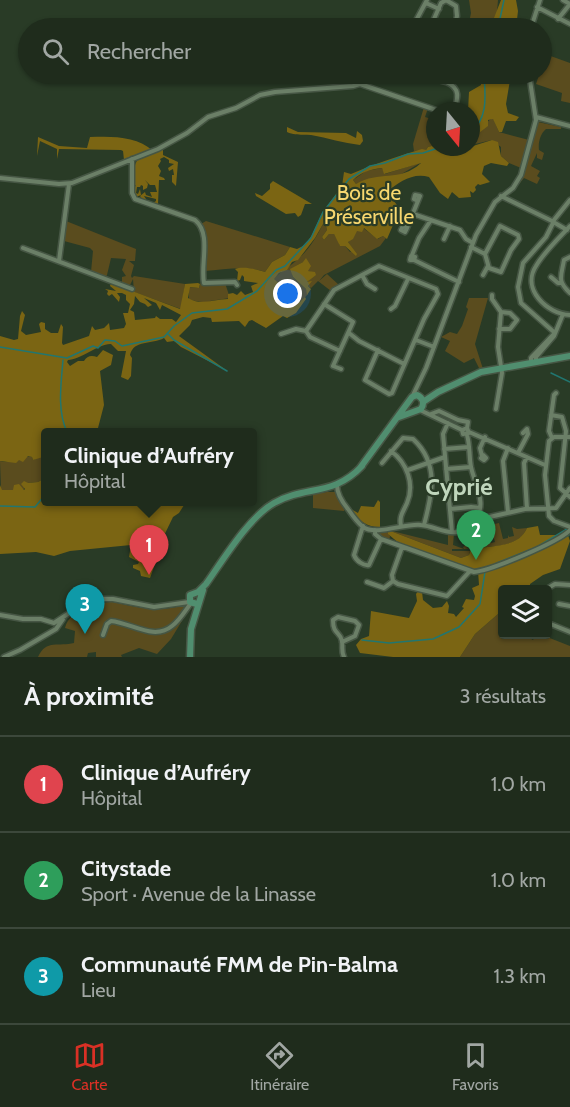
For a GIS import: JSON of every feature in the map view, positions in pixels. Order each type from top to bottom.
[{"type":"main road","points":[[190,657],[194,600],[253,521],[272,504],[290,497],[338,488],[362,466],[399,417],[419,401],[476,374],[502,367],[570,356]]},
{"type":"main road","points":[[406,410],[419,401]]},
{"type":"street","points":[[434,18],[444,0],[456,6],[456,18]]},
{"type":"street","points":[[561,20],[570,4],[562,0]]},
{"type":"street","points":[[418,18],[426,3],[438,10]]},
{"type":"street","points":[[539,4],[544,10],[570,24]]},
{"type":"street","points":[[451,84],[456,88],[457,102]]},
{"type":"street","points":[[531,84],[536,120],[521,175],[514,186],[493,204],[472,245],[418,391],[419,401],[429,414],[462,430],[463,434],[468,432],[485,437],[546,465]]},
{"type":"street","points":[[0,178],[69,184],[174,140],[213,115],[260,95],[275,92],[362,85],[426,107]]},
{"type":"street","points":[[536,120],[570,127]]},
{"type":"street","points":[[132,159],[132,196],[135,199],[195,220],[200,224],[204,241],[204,283],[235,282],[237,285]]},
{"type":"street","points":[[59,261],[69,184]]},
{"type":"street","points":[[506,193],[512,201]]},
{"type":"street","points":[[501,196],[568,228],[536,265],[532,276],[533,288],[540,302],[563,314],[570,315]]},
{"type":"street","points":[[555,333],[521,303],[518,287],[523,263],[546,237],[570,200]]},
{"type":"street","points":[[407,228],[418,201]]},
{"type":"street","points":[[413,214],[460,230],[465,239],[485,254],[488,266],[497,272],[503,271],[508,255],[519,240],[518,235],[500,226],[485,254]]},
{"type":"street","points":[[431,220],[419,238],[413,258],[459,282]]},
{"type":"street","points":[[444,239],[450,226]]},
{"type":"street","points":[[23,248],[132,289]]},
{"type":"street","points":[[561,283],[564,260],[570,257]]},
{"type":"street","points":[[306,331],[335,289],[381,266],[436,289],[438,292],[392,393],[389,394],[367,383],[365,378],[378,350]]},
{"type":"street","points":[[483,275],[488,266]]},
{"type":"street","points":[[362,275],[367,284],[375,289]]},
{"type":"street","points":[[550,277],[561,283],[570,293]]},
{"type":"street","points":[[392,309],[408,279]]},
{"type":"street","points":[[492,295],[492,299],[501,312],[498,347],[502,367],[495,410]]},
{"type":"street","points":[[324,304],[352,320],[349,333],[333,366],[341,369]]},
{"type":"street","points":[[499,329],[509,329],[517,320],[510,313],[501,312]]},
{"type":"street","points":[[533,362],[531,358],[555,333],[563,314]]},
{"type":"street","points":[[281,334],[296,329],[306,331],[310,337],[340,351]]},
{"type":"street","points":[[349,333],[359,341],[404,364]]},
{"type":"street","points":[[416,340],[434,347]]},
{"type":"street","points":[[552,438],[549,431],[556,393]]},
{"type":"street","points":[[338,488],[345,506],[363,526],[375,530],[424,525],[452,532],[470,526],[478,515],[480,496],[471,466],[468,422],[439,411],[429,414]]},
{"type":"street","points":[[551,414],[563,419],[568,437],[560,488],[570,497]]},
{"type":"street","points":[[448,423],[443,433],[452,532]]},
{"type":"street","points":[[518,453],[528,434],[526,429],[523,433]]},
{"type":"street","points":[[482,456],[480,447],[485,437]]},
{"type":"street","points":[[552,438],[568,437]]},
{"type":"street","points":[[384,462],[400,440],[411,438],[420,447],[428,462],[432,493],[424,525]]},
{"type":"street","points":[[552,438],[547,446],[546,465],[549,516],[552,520],[570,528]]},
{"type":"street","points":[[444,449],[469,447]]},
{"type":"street","points":[[508,448],[503,459],[508,512]]},
{"type":"street","points":[[391,451],[408,470],[410,492],[400,516],[401,526]]},
{"type":"street","points":[[408,470],[445,457]]},
{"type":"street","points":[[527,457],[524,463],[527,509]]},
{"type":"street","points":[[446,469],[471,466]]},
{"type":"street","points":[[478,515],[485,518],[527,509],[558,507],[570,488]]},
{"type":"street","points":[[450,508],[480,508]]},
{"type":"street","points":[[548,527],[552,520]]},
{"type":"street","points":[[363,526],[354,555],[356,559],[369,565],[381,539]]},
{"type":"street","points":[[375,530],[375,534],[381,539],[478,572],[541,547],[570,528]]},
{"type":"street","points":[[393,582],[392,575],[402,547]]},
{"type":"street","points":[[393,582],[444,597],[450,594],[470,571]]},
{"type":"street","points":[[367,582],[384,588],[393,582]]},
{"type":"street","points":[[552,586],[570,585]]},
{"type":"street","points":[[4,657],[46,636],[65,616],[83,604],[100,599],[113,599],[148,607],[194,600]]},
{"type":"street","points":[[103,635],[107,624],[114,621],[151,632],[162,632],[173,626],[194,600]]},
{"type":"street","points":[[559,604],[570,606]]},
{"type":"street","points":[[0,615],[23,620],[45,620],[54,626]]},
{"type":"street","points":[[342,642],[355,636],[359,625],[355,621],[338,617],[333,620],[333,628],[342,642],[341,651],[344,657]]},
{"type":"street","points":[[552,625],[570,632]]},
{"type":"shaded area","points":[[469,0],[498,0],[494,18],[470,18]]},
{"type":"shaded area","points":[[552,57],[570,63],[570,103],[561,101],[562,93],[536,84],[552,84]]},
{"type":"shaded area","points":[[424,107],[426,108],[426,150],[414,151],[413,144]]},
{"type":"shaded area","points":[[493,118],[499,132],[529,140],[521,168],[509,163],[501,156],[501,147],[492,140],[480,143],[480,131]]},
{"type":"shaded area","points":[[538,122],[561,127],[561,129],[546,129],[541,136],[539,150],[544,153],[542,160],[537,158],[537,153],[531,166],[540,171],[537,184],[524,178],[510,195],[523,177]]},
{"type":"shaded area","points":[[422,162],[398,176],[356,184],[353,180],[366,171],[382,168],[385,174]]},
{"type":"shaded area","points":[[66,221],[136,249],[135,261],[129,261],[134,265],[132,278],[134,276],[185,284],[181,309],[134,292],[133,279],[130,285],[122,283],[122,277],[126,276],[122,270],[126,259],[111,258],[105,278],[91,272],[93,251],[90,248],[64,241]]},
{"type":"shaded area","points":[[206,221],[290,247],[285,255],[272,262],[265,272],[243,268],[204,271],[205,254],[201,224]]},
{"type":"shaded area","points":[[323,224],[327,230],[322,237],[324,240],[329,234],[334,234],[339,245],[345,246],[350,252],[353,250],[348,242],[357,230],[363,228],[378,239],[383,236],[386,238],[380,246],[324,275],[319,281],[327,274],[339,285],[331,291],[318,281],[311,288],[309,287],[307,282],[312,277],[311,272],[303,262],[291,269],[293,277],[306,289],[308,294],[301,302],[273,279],[306,251]]},
{"type":"shaded area","points":[[201,282],[205,285],[225,283],[230,298],[209,303],[189,300],[189,287],[199,288]]},
{"type":"shaded area","points":[[469,298],[488,298],[475,344],[483,369],[480,370],[474,358],[464,363],[445,351],[450,341],[441,337],[450,332],[457,334],[468,309],[466,307]]},
{"type":"shaded area","points":[[28,456],[33,460],[41,456],[41,480],[28,483],[23,490],[1,490],[0,461],[9,462]]},
{"type":"shaded area","points":[[336,492],[345,508],[344,511],[313,508],[313,494]]},
{"type":"shaded area","points":[[499,523],[503,539],[508,538],[508,535],[509,537],[514,536],[512,527],[527,528],[523,535],[512,543],[474,548],[467,531],[469,529],[477,544],[481,542],[479,538],[481,537],[485,544],[490,540],[491,543],[495,542],[490,525]]},
{"type":"shaded area","points":[[388,530],[448,545],[448,534],[454,534],[453,545],[464,549],[452,549],[452,551],[470,551],[469,555],[461,558]]},
{"type":"shaded area","points":[[388,530],[389,541],[377,535],[377,532]]},
{"type":"shaded area","points":[[465,531],[472,546],[465,548],[471,549],[464,549],[463,547],[469,544]]},
{"type":"shaded area","points":[[112,602],[150,609],[188,604],[191,606],[171,639],[157,654],[139,648],[121,655],[122,657],[96,657],[96,652],[88,653],[87,657],[38,657],[41,651],[49,646],[74,643],[75,631],[65,628],[77,612],[98,604]]},
{"type":"shaded area","points":[[498,614],[498,639],[552,639],[570,646],[570,657],[460,657],[475,634]]},
{"type":"green space","points":[[501,0],[516,0],[517,18],[494,18]]},
{"type":"green space","points":[[481,84],[509,84],[506,104],[508,113],[519,117],[516,121],[506,121],[502,132],[499,132],[493,119],[488,120],[488,126],[480,132],[480,102],[468,102],[469,92]]},
{"type":"green space","points":[[287,127],[298,132],[346,133],[356,138],[357,131],[362,135],[363,141],[360,145],[311,135],[293,134],[287,132]]},
{"type":"green space","points":[[38,137],[59,146],[87,148],[90,137],[124,138],[140,142],[153,151],[124,160],[121,150],[59,149],[57,159],[57,149],[40,141],[37,156]]},
{"type":"green space","name":"Bois de Préserville","points":[[492,140],[498,142],[501,156],[509,163],[507,166],[491,163],[484,166],[482,174],[490,182],[478,184],[473,193],[470,191],[471,197],[459,198],[452,192],[448,199],[440,193],[429,177],[417,176],[401,182],[387,192],[400,209],[387,239],[383,236],[377,239],[364,228],[362,232],[357,231],[353,239],[348,242],[357,254],[356,256],[345,246],[340,246],[334,234],[329,234],[324,240],[322,237],[327,230],[323,224],[298,260],[292,262],[287,270],[279,273],[274,279],[300,302],[305,297],[306,299],[296,313],[287,318],[283,316],[266,328],[252,320],[245,327],[239,321],[212,322],[211,318],[203,317],[192,320],[179,336],[226,370],[181,347],[174,341],[167,342],[164,338],[139,344],[132,350],[130,355],[132,358],[131,376],[128,380],[121,377],[126,351],[118,351],[111,344],[68,360],[70,366],[78,361],[84,361],[89,356],[97,357],[103,350],[113,355],[111,365],[100,371],[104,405],[98,428],[41,428],[41,458],[33,460],[28,456],[23,462],[19,460],[16,463],[0,461],[0,336],[18,339],[22,311],[25,315],[21,331],[26,335],[41,332],[39,324],[41,322],[45,323],[45,329],[51,333],[58,333],[61,324],[63,345],[89,336],[92,326],[95,330],[104,328],[109,323],[110,330],[124,328],[126,324],[123,313],[128,313],[130,304],[126,300],[126,295],[122,293],[117,293],[120,297],[119,302],[112,294],[109,296],[107,294],[108,291],[105,289],[116,291],[110,286],[111,283],[180,309],[185,284],[200,284],[199,288],[190,287],[188,298],[197,302],[228,299],[228,294],[237,295],[241,291],[245,295],[253,292],[251,286],[258,283],[244,281],[242,275],[237,281],[238,272],[235,269],[250,268],[265,272],[272,262],[285,255],[290,247],[297,249],[305,245],[322,213],[342,186],[344,172],[351,174],[422,149],[426,150],[426,156],[480,156],[480,144]],"holes":[[[421,163],[405,173],[364,180],[356,184],[353,180],[370,170],[382,168],[384,174]],[[135,296],[148,307],[152,305],[144,298],[156,303],[160,310],[162,305],[181,315],[176,322],[156,316],[135,320],[134,312],[130,310]]]},
{"type":"green space","points":[[162,149],[163,155],[178,162],[176,186],[172,182],[173,169],[169,171],[168,168],[174,164],[169,163],[169,160],[164,157],[160,159],[159,176],[165,180],[159,180],[158,204],[160,206],[148,204],[148,200],[153,203],[156,199],[144,196],[146,199],[144,202],[140,196],[145,192],[146,195],[152,197],[150,192],[157,192],[155,185],[150,185],[145,180],[148,184],[147,188],[143,190],[141,185],[137,187],[136,193],[138,194],[140,189],[141,195],[136,197],[133,195],[133,187],[136,186],[133,183],[138,159]]},
{"type":"green space","points":[[273,181],[312,204],[305,204],[298,217],[295,213],[286,214],[256,196],[255,193],[262,196],[270,189]]},
{"type":"green space","points":[[306,258],[311,266],[308,271],[315,272],[316,275],[307,282],[312,281],[308,286],[311,289],[307,295],[306,289],[293,277],[290,269]]},
{"type":"green space","points":[[41,480],[41,506],[183,506],[173,517],[159,546],[160,550],[150,578],[141,576],[140,571],[133,568],[133,565],[139,562],[129,557],[131,545],[70,551],[54,556],[36,552],[0,554],[0,485],[2,490],[13,490],[14,485],[19,484],[24,490],[21,484],[24,481]]},
{"type":"green space","points":[[378,500],[380,502],[380,527],[370,526],[363,522],[351,509],[358,513],[361,506],[374,507]]},
{"type":"green space","points":[[538,526],[540,535],[568,535],[570,541],[560,569],[543,575],[530,585],[498,585],[498,614],[475,634],[460,657],[393,657],[360,653],[356,645],[361,639],[369,636],[371,611],[409,618],[417,601],[416,594],[419,590],[422,592],[423,600],[433,608],[442,607],[447,601],[448,613],[456,617],[464,608],[462,607],[466,599],[474,600],[472,588],[479,585],[478,571],[400,544],[388,534],[388,530],[461,558],[469,555],[471,549],[503,545],[517,540],[527,528]]},
{"type":"waterway","points":[[500,18],[504,0]]},
{"type":"waterway","points":[[480,121],[485,105],[484,84]]},
{"type":"waterway","points":[[0,347],[67,358],[93,346],[98,348],[105,340],[115,341],[122,346],[164,337],[174,326],[192,313],[227,309],[257,291],[276,270],[285,266],[311,238],[323,212],[349,179],[370,166],[408,154],[426,152]]},
{"type":"waterway","points":[[168,334],[174,340],[227,371]]},
{"type":"waterway","points":[[63,360],[61,406],[66,428]]},
{"type":"waterway","points":[[551,373],[570,382]]},
{"type":"waterway","points":[[0,506],[35,507],[41,500]]},
{"type":"waterway","points":[[497,563],[537,547],[567,529]]},
{"type":"waterway","points":[[544,548],[569,535]]},
{"type":"waterway","points":[[491,570],[510,563]]},
{"type":"waterway","points":[[362,640],[389,643],[433,639],[459,627],[480,604],[485,572]]},
{"type":"place","name":"Citystade","points":[[476,560]]},
{"type":"place","name":"Clinique d’Aufréry","points":[[149,575]]},
{"type":"place","name":"Communauté FMM de Pin-Balma","points":[[85,634]]},
{"type":"district","name":"Cyprié","points":[[459,487]]}]
